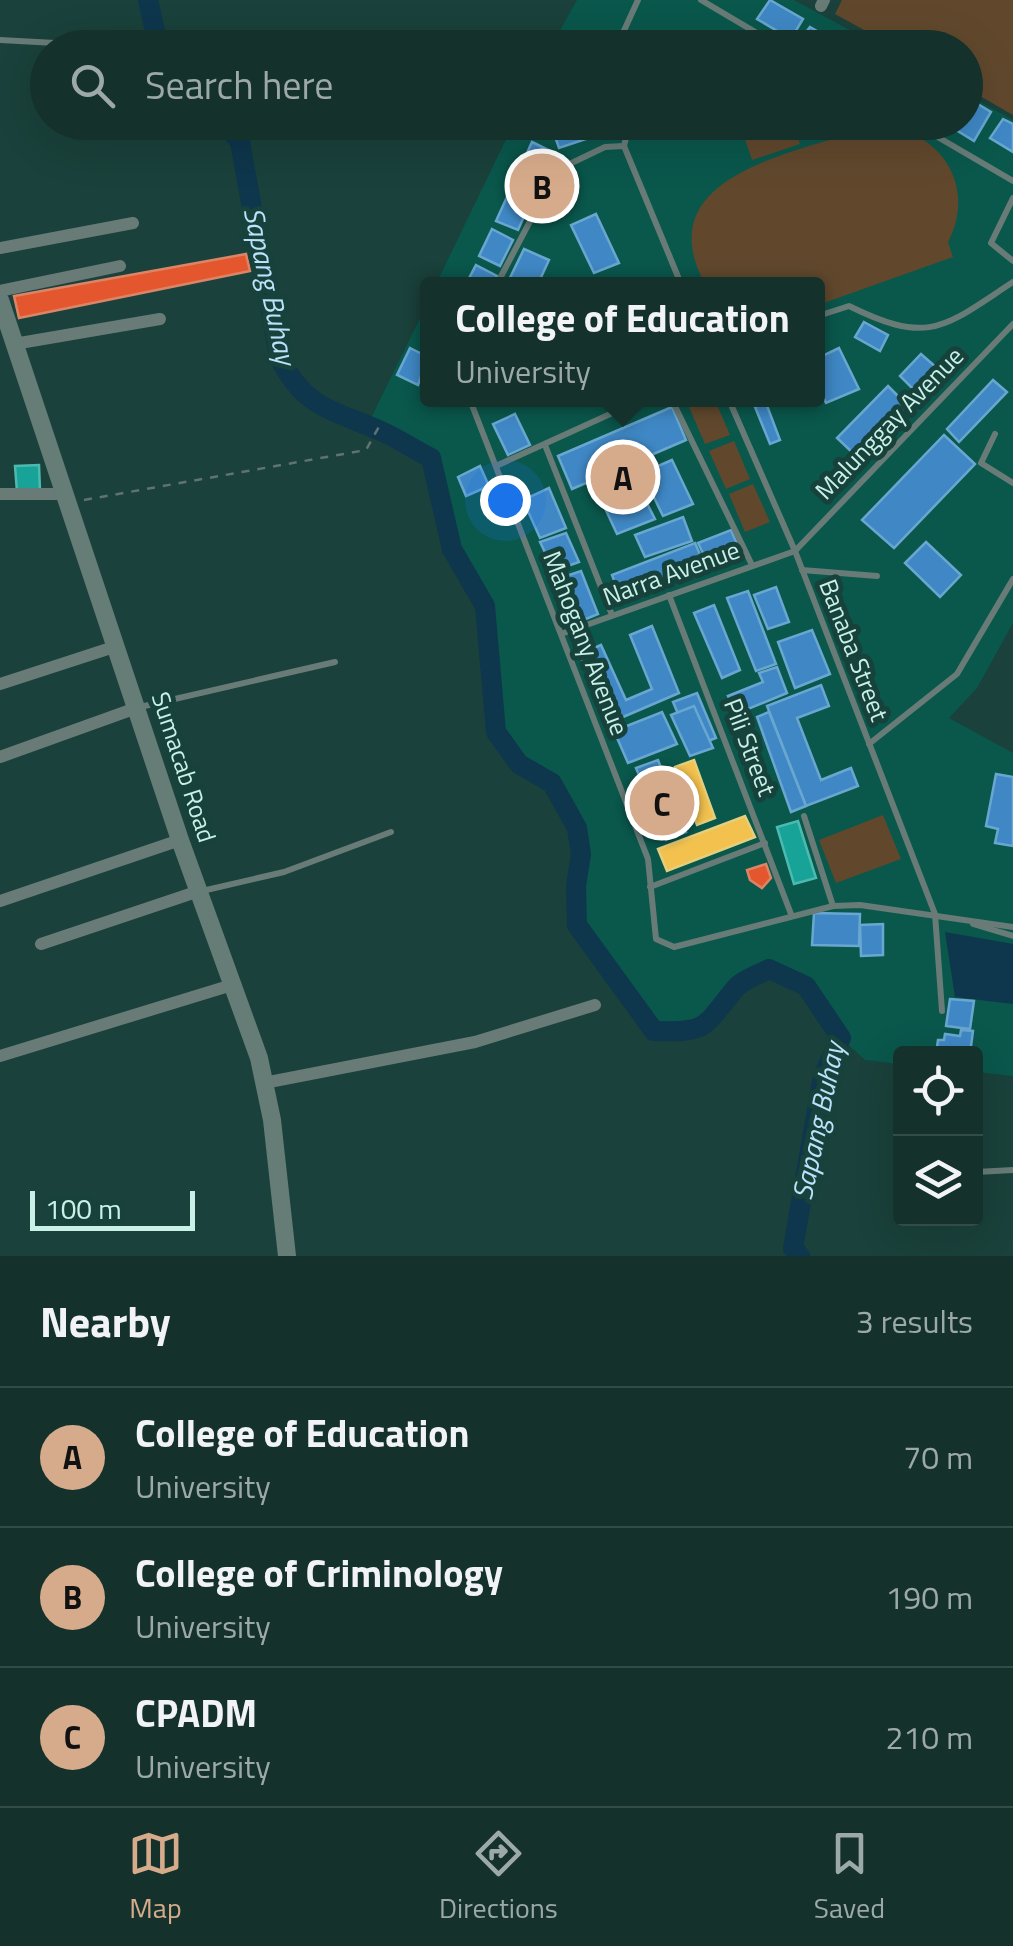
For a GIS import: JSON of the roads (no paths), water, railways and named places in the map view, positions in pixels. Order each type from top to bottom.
[{"type":"main road","name":"Sumacab Road","points":[[0,300],[264,1083],[288,1256]]},
{"type":"street","points":[[0,248],[133,223]]},
{"type":"street","points":[[0,290],[120,266]]},
{"type":"street","points":[[14,344],[160,320]]},
{"type":"street","points":[[0,494],[66,498]]},
{"type":"street","points":[[0,684],[117,646]]},
{"type":"street","points":[[0,757],[139,707]]},
{"type":"street","points":[[0,901],[180,840]]},
{"type":"street","points":[[41,944],[199,892]]},
{"type":"street","points":[[0,1056],[232,985]]},
{"type":"street","points":[[264,1083],[475,1042],[595,1006]]},
{"type":"lane","points":[[624,30],[638,0]]},
{"type":"lane","points":[[701,0],[752,30]]},
{"type":"lane","points":[[0,40],[30,42]]},
{"type":"lane","points":[[626,140],[624,146],[678,277]]},
{"type":"lane","points":[[942,140],[1013,182]]},
{"type":"lane","points":[[500,277],[557,170],[605,146],[624,146]]},
{"type":"lane","points":[[1013,198],[990,243],[1013,261]]},
{"type":"lane","points":[[825,312],[838,306],[850,306],[890,326],[931,328],[951,322],[1013,282]]},
{"type":"lane","name":"Malunggay Avenue","points":[[795,550],[1013,324]]},
{"type":"lane","name":"Mahogany Avenue","points":[[473,407],[648,859],[652,932],[656,939],[674,946],[791,914],[860,905],[1013,927]]},
{"type":"lane","points":[[496,466],[626,407]]},
{"type":"lane","points":[[675,407],[752,565]]},
{"type":"lane","name":"Banaba Street","points":[[732,407],[795,550],[936,917],[942,1011]]},
{"type":"lane","points":[[995,434],[980,463],[1013,483]]},
{"type":"lane","points":[[544,445],[612,615]]},
{"type":"lane","name":"Narra Avenue","points":[[561,634],[795,550]]},
{"type":"lane","points":[[802,570],[877,576]]},
{"type":"lane","points":[[869,744],[957,674],[1013,579]]},
{"type":"lane","name":"Pili Street","points":[[670,595],[791,914]]},
{"type":"lane","points":[[139,707],[335,662]]},
{"type":"lane","points":[[804,816],[833,906]]},
{"type":"lane","points":[[199,892],[284,872],[391,832]]},
{"type":"lane","points":[[650,887],[765,843]]},
{"type":"lane","name":"Mahogany Avenue","points":[[972,923],[1013,936]]},
{"type":"lane","points":[[983,1172],[1013,1170]]},
{"type":"water","points":[[945,932],[1013,944],[1013,1004],[955,997]]},
{"type":"waterway","name":"Sapang Buhay","points":[[148,0],[155,30]]},
{"type":"waterway","name":"Sapang Buhay","points":[[238,140],[279,357],[289,375],[323,406],[431,458],[452,549],[485,606],[496,732],[519,764],[552,783],[577,828],[581,854],[576,886],[577,925],[654,1031],[684,1031],[702,1026],[737,986],[769,969],[806,986],[841,1038],[823,1076],[793,1248],[800,1256]]},
{"type":"place","name":"College of Criminology","points":[[542,186]]},
{"type":"place","name":"College of Education","points":[[623,477]]},
{"type":"place","name":"CPADM","points":[[662,803]]}]
